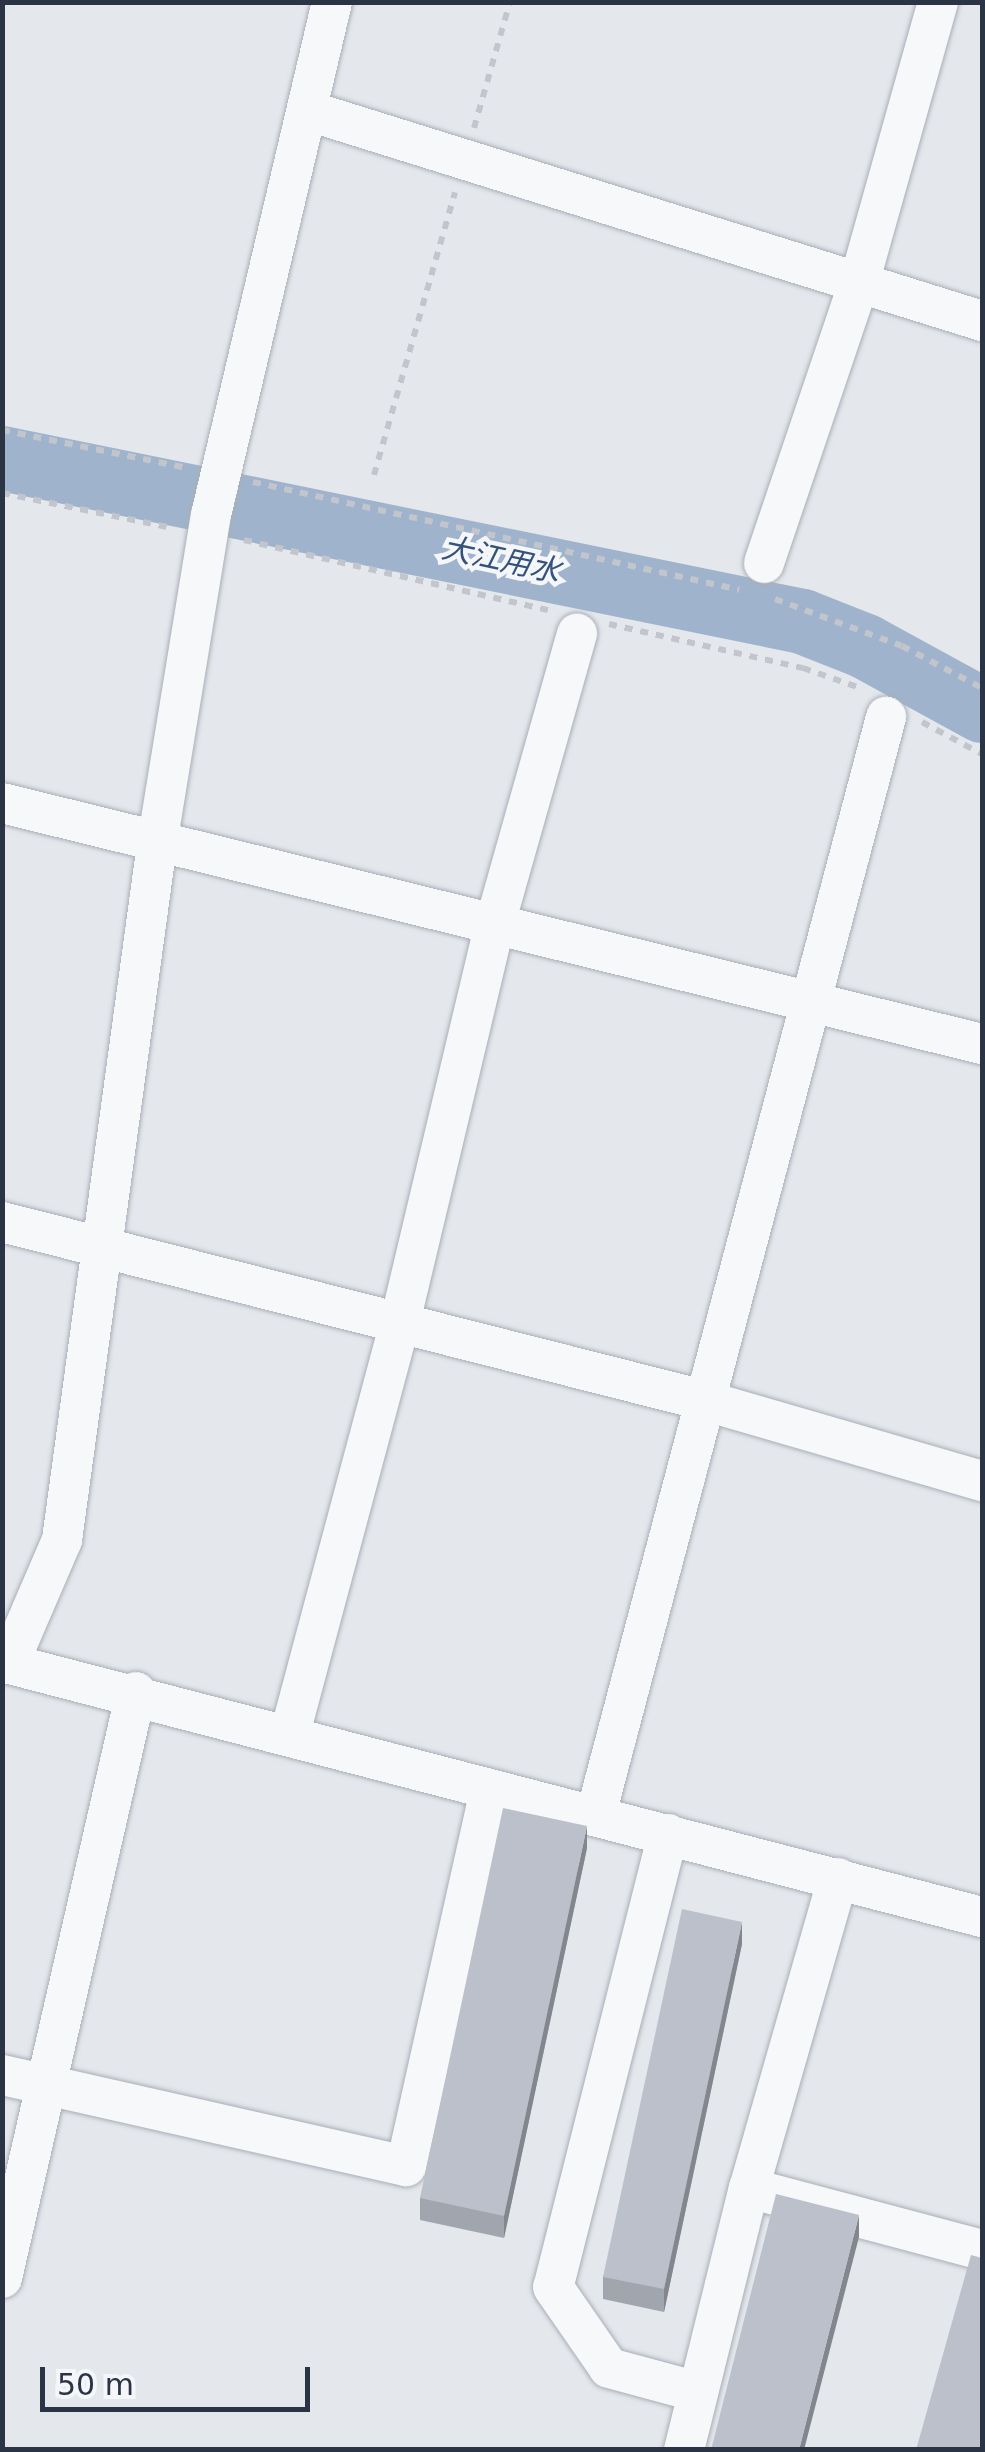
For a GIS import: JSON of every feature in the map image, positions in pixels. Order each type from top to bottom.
[{"type":"street","points":[[763,585],[859,282],[938,2]]},
{"type":"street","points":[[332,3],[214,500],[157,844],[107,1248],[62,1540],[6,1662],[136,1692],[982,1917]]},
{"type":"street","points":[[309,110],[464,162],[982,320]]},
{"type":"street","points":[[290,1733],[400,1322],[494,927],[582,623]]},
{"type":"street","points":[[596,1814],[806,1000],[894,711]]},
{"type":"street","points":[[2,803],[982,1044]]},
{"type":"street","points":[[2,1222],[702,1400],[982,1481]]},
{"type":"street","points":[[2,2278],[136,1692]]},
{"type":"street","points":[[2,2075],[406,2166],[490,1789]]},
{"type":"street","points":[[668,1834],[553,2288],[609,2368],[698,2392]]},
{"type":"street","points":[[684,2450],[748,2188],[838,1878]]},
{"type":"street","points":[[748,2188],[982,2250]]},
{"type":"path","points":[[374,475],[510,2]]},
{"type":"path","points":[[2,430],[582,623],[802,668],[982,754]]},
{"type":"path","points":[[2,492],[214,500],[763,585],[982,688]]},
{"type":"building","points":[[503,1808],[587,1826],[504,2216],[420,2198]]},
{"type":"building","points":[[682,1909],[742,1922],[664,2289],[603,2277]]},
{"type":"building","points":[[776,2194],[859,2215],[799,2450],[711,2450]]},
{"type":"building","points":[[971,2255],[982,2258],[982,2450],[916,2450]]},
{"type":"waterway","name":"大江用水","points":[[2,458],[802,621],[865,646],[982,710]]}]
